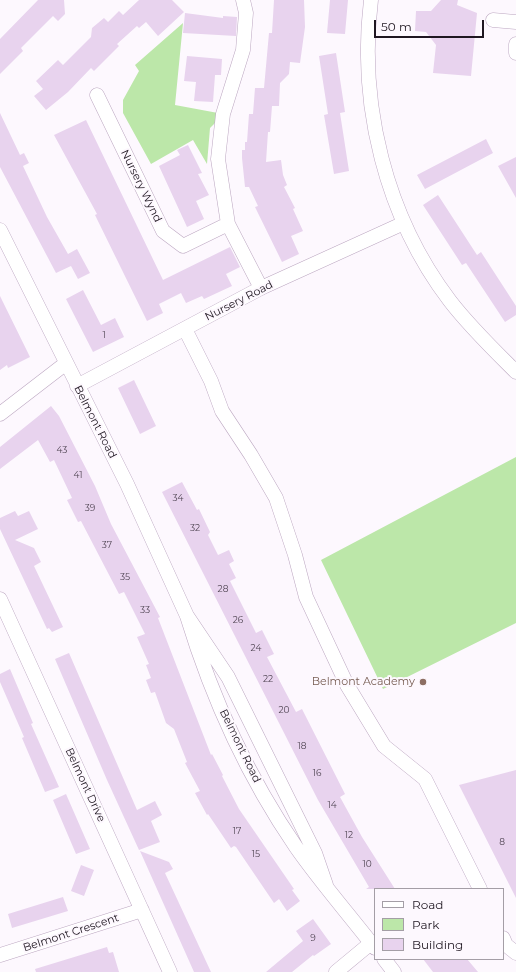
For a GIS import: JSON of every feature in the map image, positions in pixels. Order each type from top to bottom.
[{"type":"street","points":[[242,0],[246,13],[243,50],[222,114],[218,159],[228,224],[261,288]]},
{"type":"street","points":[[371,0],[368,66],[374,124],[387,178],[404,222],[425,262],[449,300],[468,324],[516,372]]},
{"type":"street","points":[[493,20],[516,22]]},
{"type":"street","points":[[516,44],[516,53]]},
{"type":"street","name":"Nursery Wynd","points":[[97,95],[163,232],[183,246],[228,224]]},
{"type":"street","name":"Nursery Road","points":[[77,386],[261,288],[404,222]]},
{"type":"street","name":"Belmont Road","points":[[0,230],[65,364],[127,484],[188,616],[228,677],[315,853],[326,885]]},
{"type":"street","points":[[185,329],[211,381],[222,411],[251,455],[276,498],[295,555],[306,597],[347,684],[384,746],[425,779],[480,888]]},
{"type":"street","points":[[0,414],[65,364]]},
{"type":"street","name":"Belmont Drive","points":[[1,605],[170,972]]},
{"type":"street","name":"Belmont Road","points":[[188,616],[202,664],[249,770],[296,847],[373,946]]},
{"type":"street","name":"Belmont Crescent","points":[[0,955],[142,910]]},
{"type":"street","points":[[504,940],[506,945],[516,953]]},
{"type":"street","points":[[336,972],[373,946]]},
{"type":"street","points":[[385,960],[394,972]]},
{"type":"green space","points":[[183,23],[175,105],[218,113],[215,123],[210,128],[207,164],[193,140],[151,164],[123,113],[123,100],[139,71],[135,65]]},
{"type":"green space","points":[[516,457],[516,623],[383,689],[321,560]]},
{"type":"building","points":[[38,0],[64,0],[65,14],[58,21],[53,16],[21,48],[23,51],[0,74],[0,39]]},
{"type":"building","points":[[139,0],[172,0],[184,12],[158,36],[146,22],[139,28],[137,26],[117,44],[119,46],[94,71],[91,68],[68,92],[46,110],[34,96],[43,89],[36,81],[58,60],[63,65],[91,37],[92,28],[104,18],[108,22],[119,11],[123,15]]},
{"type":"building","points":[[274,0],[304,0],[305,27],[300,63],[290,62],[289,74],[280,83],[279,106],[272,106],[270,132],[268,132],[266,162],[281,160],[283,175],[287,185],[284,187],[295,208],[293,209],[303,231],[291,236],[299,254],[282,262],[255,207],[258,206],[249,187],[245,187],[242,158],[242,150],[245,150],[245,142],[247,142],[249,114],[253,114],[255,88],[264,88],[269,33],[272,33]]},
{"type":"building","points":[[330,0],[348,0],[345,34],[327,33]]},
{"type":"building","points":[[441,0],[458,0],[457,5],[477,13],[471,76],[433,73],[436,45],[426,32],[415,31],[416,11],[431,11]]},
{"type":"building","points":[[185,13],[223,18],[223,16],[237,17],[236,36],[183,33]]},
{"type":"building","points":[[336,53],[345,112],[340,113],[349,171],[334,174],[324,115],[328,114],[319,56]]},
{"type":"building","points":[[187,56],[222,59],[221,75],[215,75],[213,102],[194,101],[196,82],[184,81]]},
{"type":"building","points":[[0,113],[20,155],[24,153],[29,163],[23,166],[47,217],[68,254],[77,249],[90,273],[78,279],[71,266],[56,273],[0,167]]},
{"type":"building","points":[[86,120],[163,280],[230,247],[240,267],[226,274],[232,286],[204,299],[202,296],[186,303],[181,293],[159,304],[163,313],[147,321],[95,215],[97,214],[54,135]]},
{"type":"building","points":[[486,139],[493,153],[425,189],[417,175]]},
{"type":"building","points":[[188,145],[202,173],[198,174],[209,195],[196,201],[204,219],[187,227],[159,166],[180,155],[177,150]]},
{"type":"building","points":[[516,157],[516,198],[498,166]]},
{"type":"building","points":[[438,195],[477,255],[481,252],[516,306],[516,315],[505,322],[466,263],[462,265],[423,205]]},
{"type":"building","points":[[83,290],[101,325],[115,318],[124,337],[93,352],[66,299]]},
{"type":"building","points":[[0,296],[30,357],[8,368],[7,365],[0,370]]},
{"type":"building","points":[[134,380],[156,426],[140,434],[118,388]]},
{"type":"building","points":[[51,406],[59,416],[95,486],[111,524],[160,617],[158,618],[211,755],[212,754],[223,775],[222,776],[239,809],[294,889],[292,890],[300,901],[287,911],[279,899],[274,903],[236,847],[234,846],[231,848],[208,814],[207,815],[195,793],[200,791],[185,763],[187,762],[174,729],[166,723],[155,692],[151,693],[146,680],[151,678],[146,665],[149,664],[137,637],[145,634],[124,592],[119,594],[81,521],[78,522],[67,500],[72,498],[54,460],[50,462],[38,440],[0,469],[0,447]]},
{"type":"building","points":[[182,482],[197,510],[199,509],[210,532],[208,535],[218,555],[229,550],[234,561],[229,564],[236,578],[230,581],[256,633],[262,630],[274,654],[267,657],[296,712],[302,709],[345,794],[340,797],[362,837],[394,888],[366,889],[369,887],[318,800],[162,492]]},
{"type":"building","points":[[15,511],[18,516],[29,511],[38,529],[15,540],[34,548],[41,562],[34,566],[63,627],[52,632],[49,628],[47,629],[0,529],[0,518]]},
{"type":"building","points":[[69,653],[137,810],[155,801],[162,815],[151,821],[160,842],[139,850],[55,659]]},
{"type":"building","points":[[10,669],[33,723],[31,724],[59,787],[45,792],[22,738],[24,737],[0,682],[0,674]]},
{"type":"building","points":[[516,770],[516,898],[459,785]]},
{"type":"building","points":[[66,794],[90,849],[76,854],[53,800]]},
{"type":"building","points":[[140,851],[169,862],[173,869],[165,873],[211,972],[194,972]]},
{"type":"building","points":[[81,865],[94,870],[84,896],[71,891]]},
{"type":"building","points":[[63,897],[68,911],[12,928],[8,914]]},
{"type":"building","points":[[313,919],[331,944],[314,956],[313,955],[292,972],[266,972],[303,941],[296,931]]},
{"type":"building","points":[[107,947],[109,953],[113,952],[119,972],[36,972],[35,969]]},
{"type":"building","points":[[424,960],[468,960],[478,972],[433,972]]},
{"type":"place","name":"Belmont Academy","points":[[423,682]]}]
